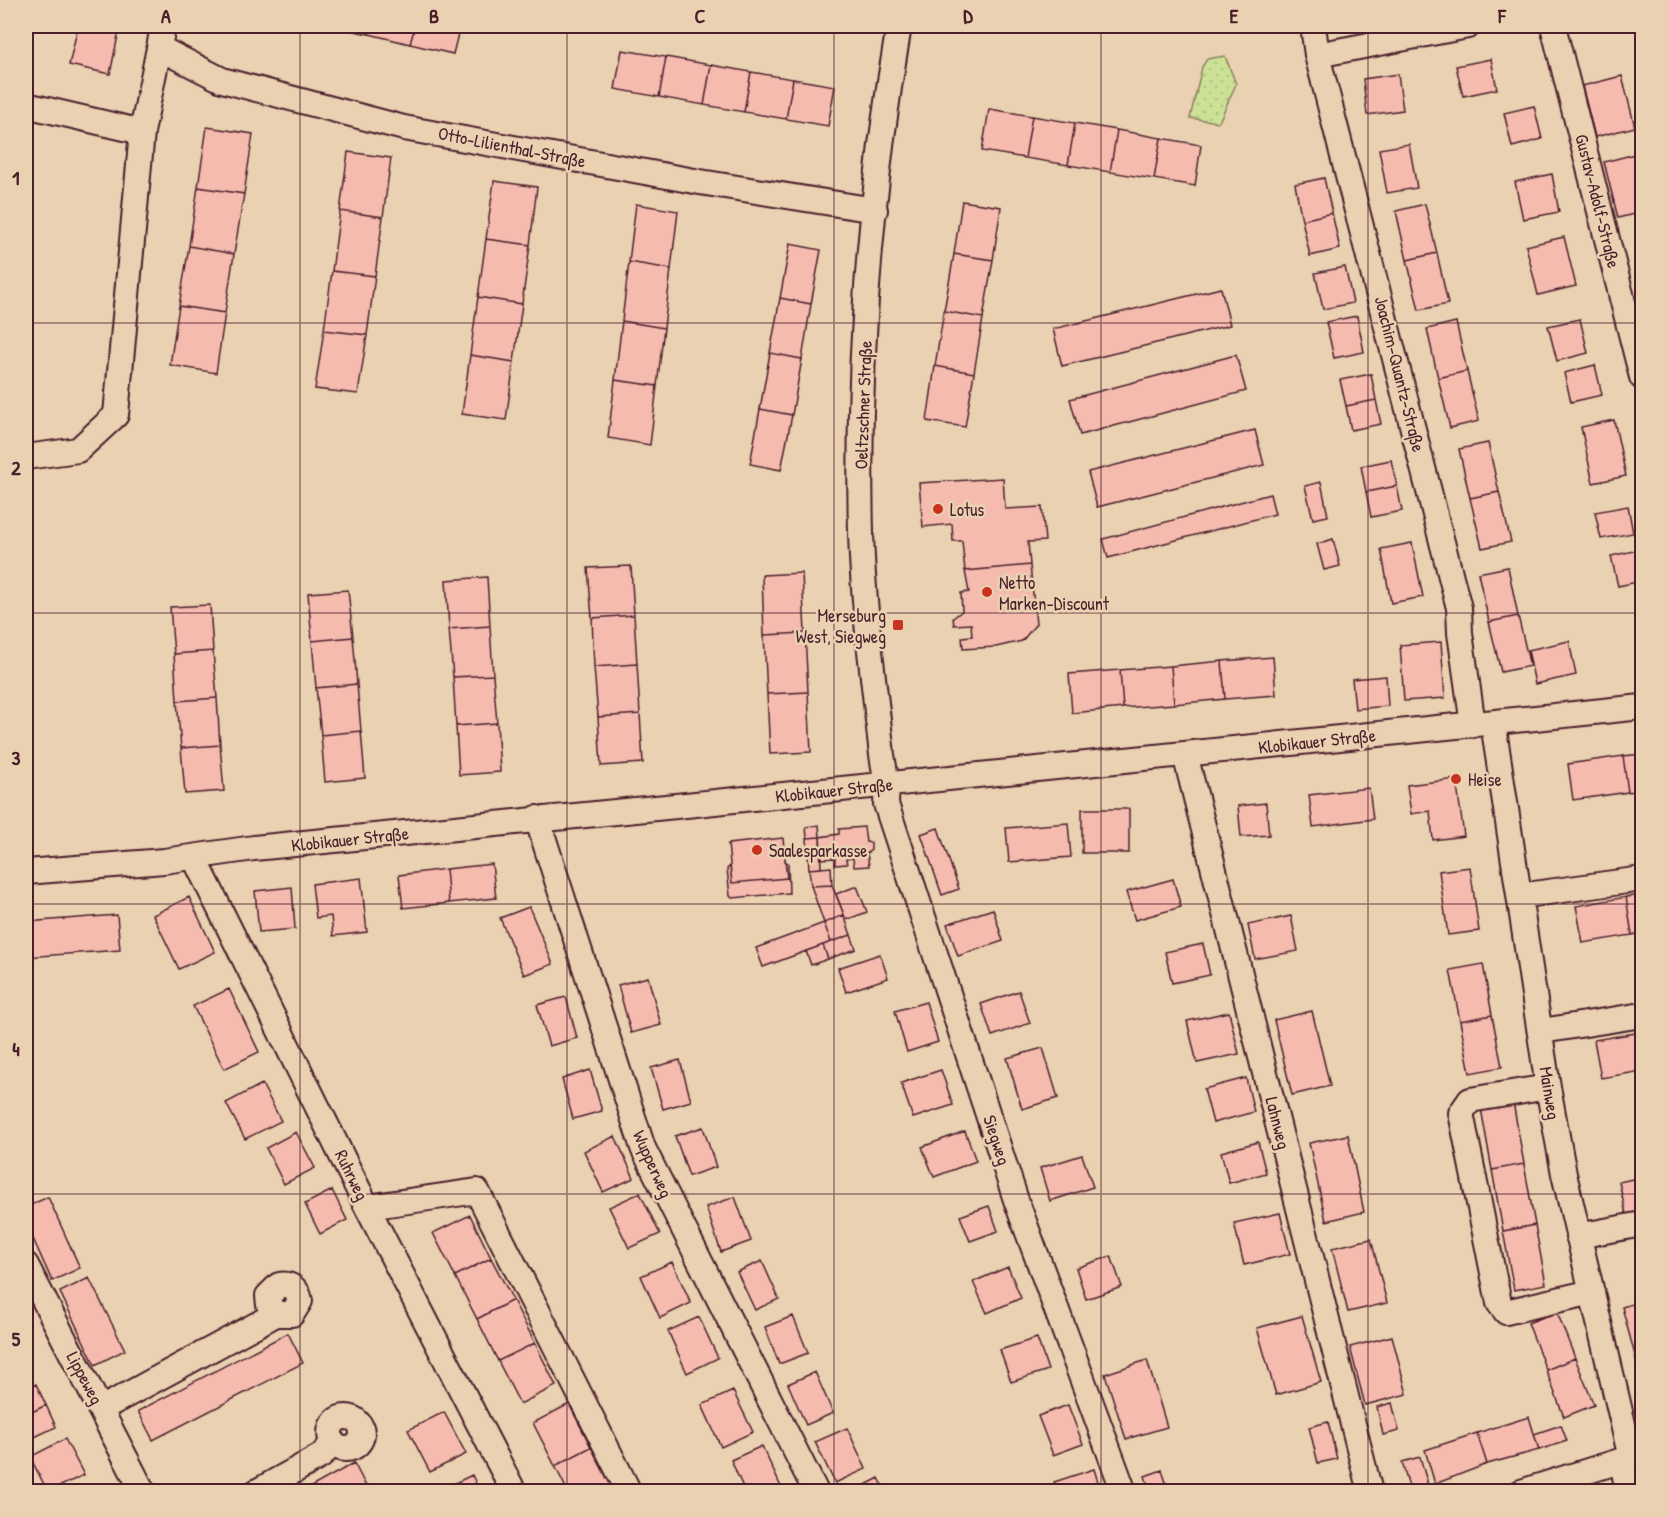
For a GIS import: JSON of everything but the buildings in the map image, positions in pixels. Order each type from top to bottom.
[{"type":"street","name":"Oeltzschner Straße","points":[[887,785],[882,755],[861,535],[861,401],[875,210],[890,80],[899,26]]},
{"type":"street","name":"Joachim-Quantz-Straße","points":[[1314,26],[1317,55],[1459,609],[1460,633],[1483,724]]},
{"type":"street","points":[[1317,55],[1468,26]]},
{"type":"street","name":"Gustav-Adolf-Straße","points":[[1554,26],[1642,377]]},
{"type":"street","name":"Otto-Lilienthal-Straße","points":[[26,457],[78,450],[117,415],[142,132],[161,37],[222,80],[404,128],[700,182],[875,210]]},
{"type":"street","points":[[26,105],[142,132]]},
{"type":"street","name":"Klobikauer Straße","points":[[26,872],[194,857],[537,818],[887,785],[1642,707]]},
{"type":"street","name":"Mainweg","points":[[1483,724],[1519,896],[1542,1031],[1548,1087],[1578,1236],[1632,1458],[1628,1491]]},
{"type":"street","name":"Lahnweg","points":[[1185,754],[1370,1491]]},
{"type":"street","name":"Siegweg","points":[[887,785],[886,804],[1016,1200],[1124,1491]]},
{"type":"street","name":"Wupperweg","points":[[537,818],[643,1148],[816,1491]]},
{"type":"street","name":"Ruhrweg","points":[[194,857],[368,1207],[514,1491]]},
{"type":"street","points":[[1519,896],[1642,879]]},
{"type":"street","points":[[1542,1031],[1642,1015]]},
{"type":"street","points":[[1548,1087],[1470,1100],[1461,1113],[1499,1303],[1506,1312],[1592,1292]]},
{"type":"street","points":[[368,1207],[477,1191],[629,1491]]},
{"type":"street","points":[[1578,1236],[1642,1224]]},
{"type":"street","name":"Lippeweg","points":[[26,1265],[143,1491]]},
{"type":"street","points":[[101,1409],[276,1314]]},
{"type":"street","points":[[256,1491],[321,1456],[333,1443]]},
{"type":"street","points":[[1521,1491],[1632,1458]]},
{"type":"green space","points":[[1225,56],[1236,84],[1219,122],[1190,118],[1202,67],[1207,59]]},
{"type":"place","name":"Lotus","points":[[938,509]]},
{"type":"place","name":"Netto Marken-Discount","points":[[987,592]]},
{"type":"place","name":"Merseburg West, Siegweg","points":[[898,625]]},
{"type":"place","name":"Heise","points":[[1456,779]]},
{"type":"place","name":"Saalesparkasse","points":[[757,850]]}]
